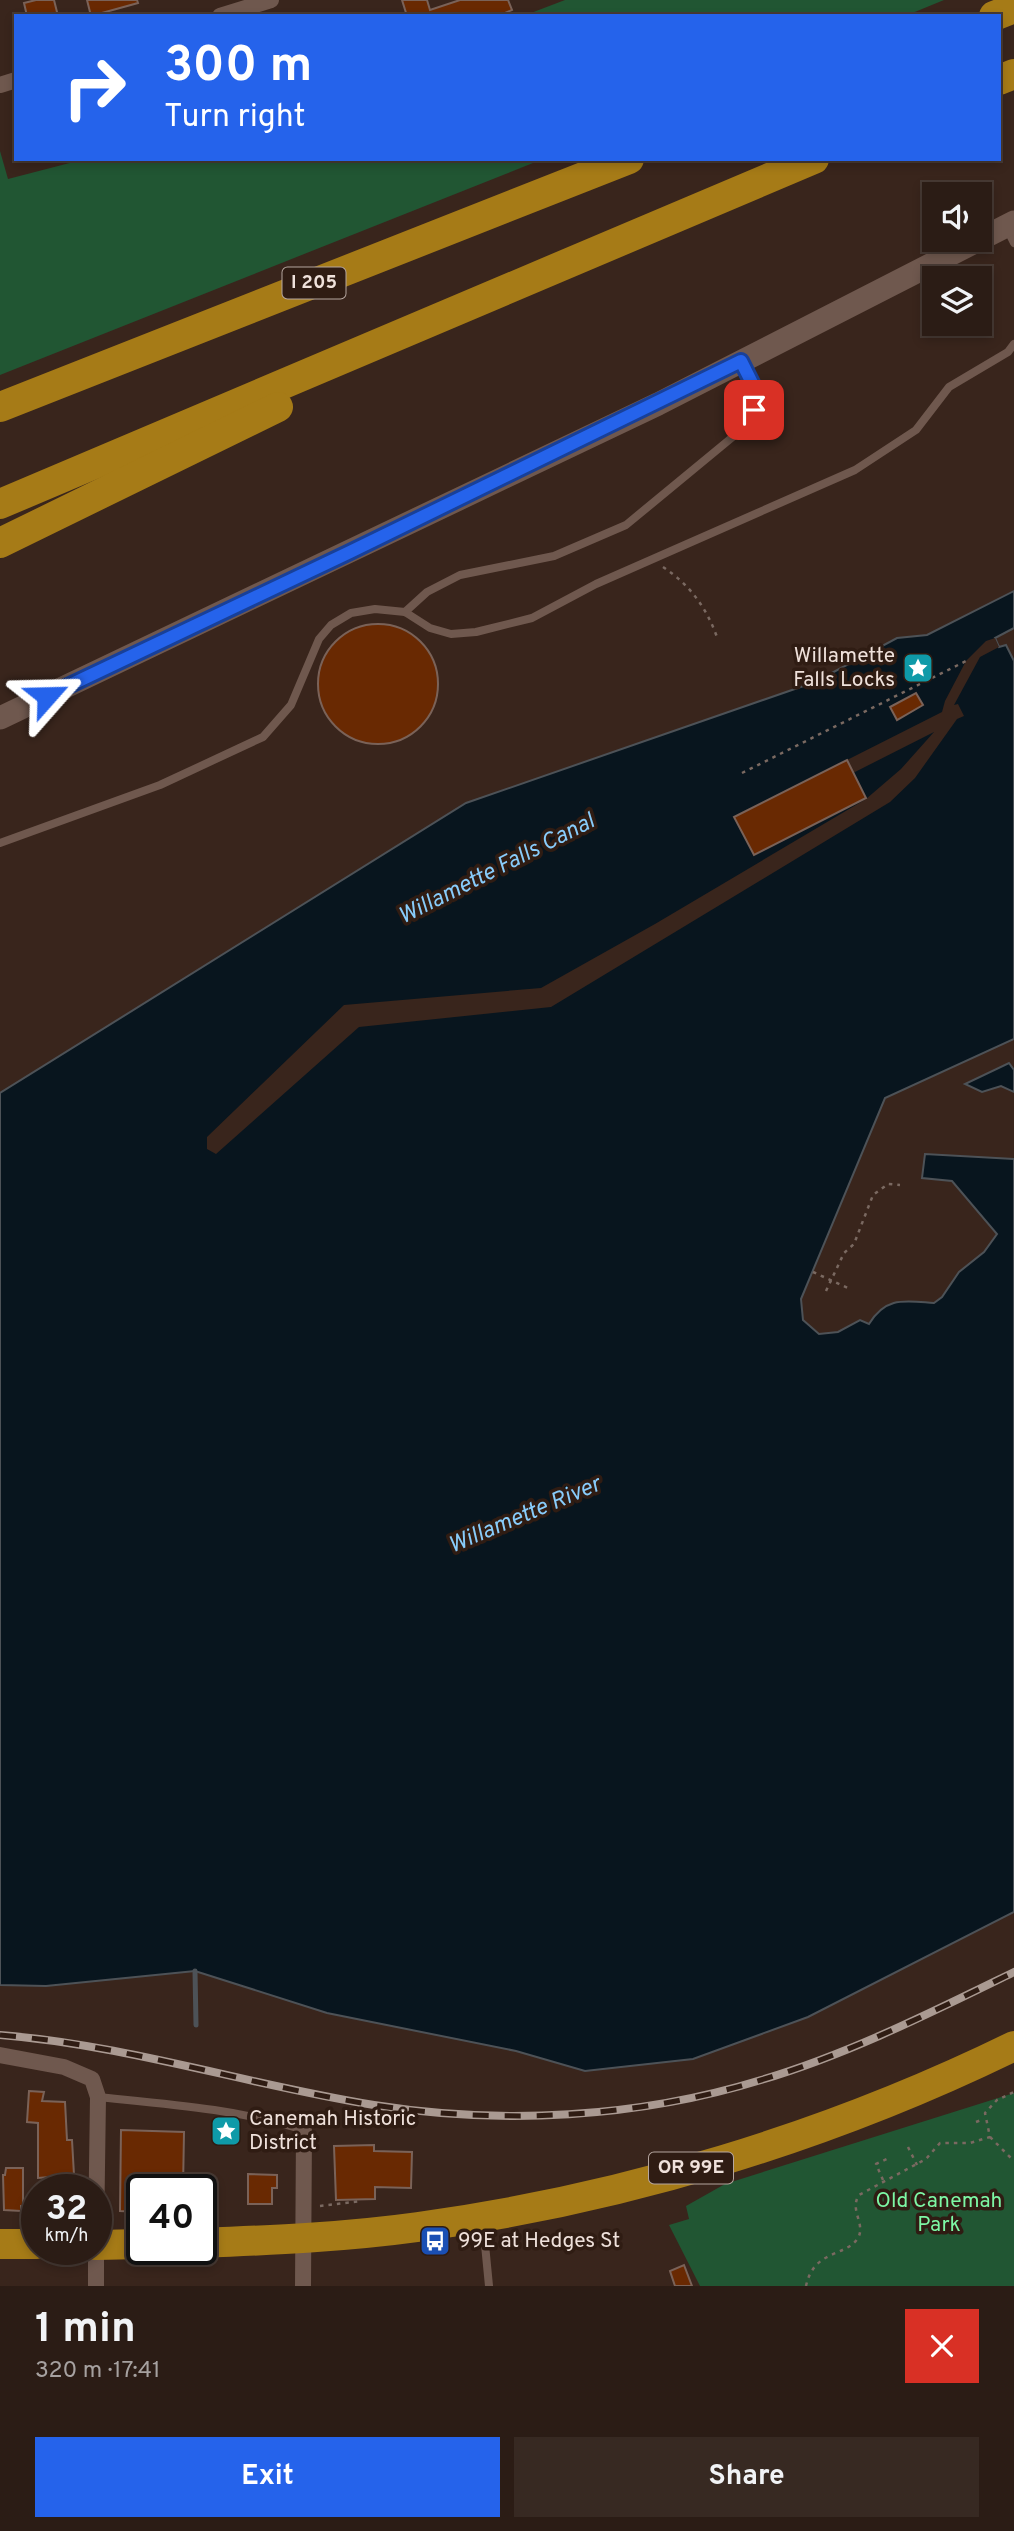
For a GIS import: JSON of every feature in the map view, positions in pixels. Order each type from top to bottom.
[{"type":"highway","name":"I 205","points":[[0,407],[624,161]]},
{"type":"highway","points":[[0,504],[809,161]]},
{"type":"highway","points":[[0,543],[587,256]]},
{"type":"highway","name":"OR 99E","points":[[217,2242],[416,2228],[482,2217],[645,2181],[758,2148],[869,2109],[1014,2046]]},
{"type":"highway","points":[[0,2244],[21,2244]]},
{"type":"street","points":[[226,14],[271,0]]},
{"type":"street","points":[[0,718],[315,569],[1011,231]]},
{"type":"street","points":[[0,2055],[64,2067],[92,2079],[98,2097],[97,2174]]},
{"type":"street","points":[[303,2286],[304,2130]]},
{"type":"street","points":[[96,2265],[96,2286]]},
{"type":"lane","points":[[0,843],[113,804],[244,748],[263,737],[284,715],[319,639],[331,625],[351,613],[375,609],[405,612],[430,628],[451,634],[476,632],[533,618],[596,584],[874,460],[916,430],[949,387],[1008,352],[1014,344]]},
{"type":"lane","points":[[405,612],[427,592],[460,575],[554,556],[626,525],[746,426],[754,410],[755,389],[741,361]]},
{"type":"lane","points":[[98,2097],[217,2110],[275,2121],[304,2130]]},
{"type":"lane","points":[[482,2217],[489,2286]]},
{"type":"path","points":[[651,560],[691,589],[710,617],[717,637]]},
{"type":"path","points":[[742,773],[966,660]]},
{"type":"path","points":[[827,1291],[844,1253],[854,1244],[873,1195],[888,1184],[900,1185]]},
{"type":"path","points":[[813,1272],[848,1288]]},
{"type":"path","points":[[1014,2092],[989,2107],[984,2119],[990,2137],[1014,2161]]},
{"type":"path","points":[[976,2122],[984,2119]]},
{"type":"path","points":[[806,2286],[812,2270],[820,2262],[853,2243],[859,2236],[855,2201],[859,2195],[883,2180],[926,2160],[940,2143],[970,2143],[990,2137]]},
{"type":"path","points":[[908,2147],[917,2165]]},
{"type":"path","points":[[883,2180],[876,2164],[889,2158]]},
{"type":"path","points":[[304,2208],[362,2202]]},
{"type":"green space","points":[[565,0],[944,0],[910,14],[528,14]]},
{"type":"green space","points":[[0,151],[8,179],[77,161],[538,161],[0,375]]},
{"type":"green space","name":"Old Canemah Park","points":[[1014,2093],[1014,2286],[700,2286],[669,2225],[689,2219],[686,2206],[725,2184]]},
{"type":"water","points":[[1014,591],[1014,628],[995,638],[999,647],[1006,645],[1014,661],[1014,1039],[885,1098],[801,1299],[803,1320],[819,1334],[838,1332],[860,1320],[869,1324],[882,1309],[897,1302],[934,1303],[942,1297],[959,1272],[984,1252],[997,1234],[952,1181],[922,1178],[925,1154],[1014,1159],[1014,1912],[808,2017],[693,2059],[585,2071],[516,2051],[327,2013],[195,1971],[46,1986],[0,1985],[0,1093],[466,803],[815,682],[897,638],[927,635]]},
{"type":"water","points":[[1009,1063],[1014,1070],[1014,1092],[1001,1086],[982,1092],[965,1084]]},
{"type":"pier","points":[[995,638],[999,647],[980,657],[954,705],[958,704],[964,716],[957,719],[915,778],[890,802],[551,1007],[359,1027],[216,1154],[207,1149],[207,1137],[344,1005],[541,988],[866,799],[901,769],[934,732],[853,773],[847,760],[942,712],[966,661],[986,641]]},
{"type":"building","points":[[54,0],[58,14],[27,14],[24,3]]},
{"type":"building","points":[[87,0],[137,0],[138,3],[98,14],[90,14]]},
{"type":"building","points":[[402,0],[427,0],[430,10],[460,0],[508,0],[512,10],[503,14],[406,14]]},
{"type":"building","points":[[378,624],[401,629],[420,642],[433,661],[438,684],[433,707],[420,726],[401,739],[378,744],[355,739],[336,726],[323,707],[318,684],[323,661],[336,642],[355,629]]},
{"type":"building","points":[[916,693],[923,705],[897,720],[890,707]]},
{"type":"building","points":[[847,760],[866,798],[754,855],[734,817]]},
{"type":"building","points":[[29,2091],[44,2092],[42,2101],[65,2102],[67,2140],[72,2140],[74,2174],[38,2174],[38,2123],[27,2122]]},
{"type":"building","points":[[121,2130],[184,2132],[183,2174],[126,2174],[126,2211],[120,2211]]},
{"type":"building","points":[[374,2145],[374,2151],[412,2152],[411,2188],[375,2187],[375,2199],[336,2200],[334,2146]]},
{"type":"building","points":[[6,2168],[23,2168],[21,2211],[4,2210]]},
{"type":"building","points":[[248,2174],[277,2175],[277,2188],[272,2188],[272,2204],[248,2204]]},
{"type":"building","points":[[684,2265],[692,2286],[675,2286],[670,2271]]},
{"type":"waterway","points":[[195,1971],[196,2025]]},
{"type":"railway","points":[[0,2035],[94,2047],[374,2105],[471,2115],[569,2114],[666,2103],[714,2093],[794,2070],[890,2031],[1014,1972]]},
{"type":"place","name":"Willamette Falls Locks","points":[[918,668]]},
{"type":"place","name":"Canemah Historic District","points":[[226,2131]]},
{"type":"place","name":"99E at Hedges St","points":[[435,2241]]},
{"type":"route","points":[[47,696],[657,404],[741,361],[755,389],[754,410]]},
{"type":"water label","name":"Willamette Falls Canal","points":[[497,870]]},
{"type":"water label","name":"Willamette River","points":[[525,1516]]}]
